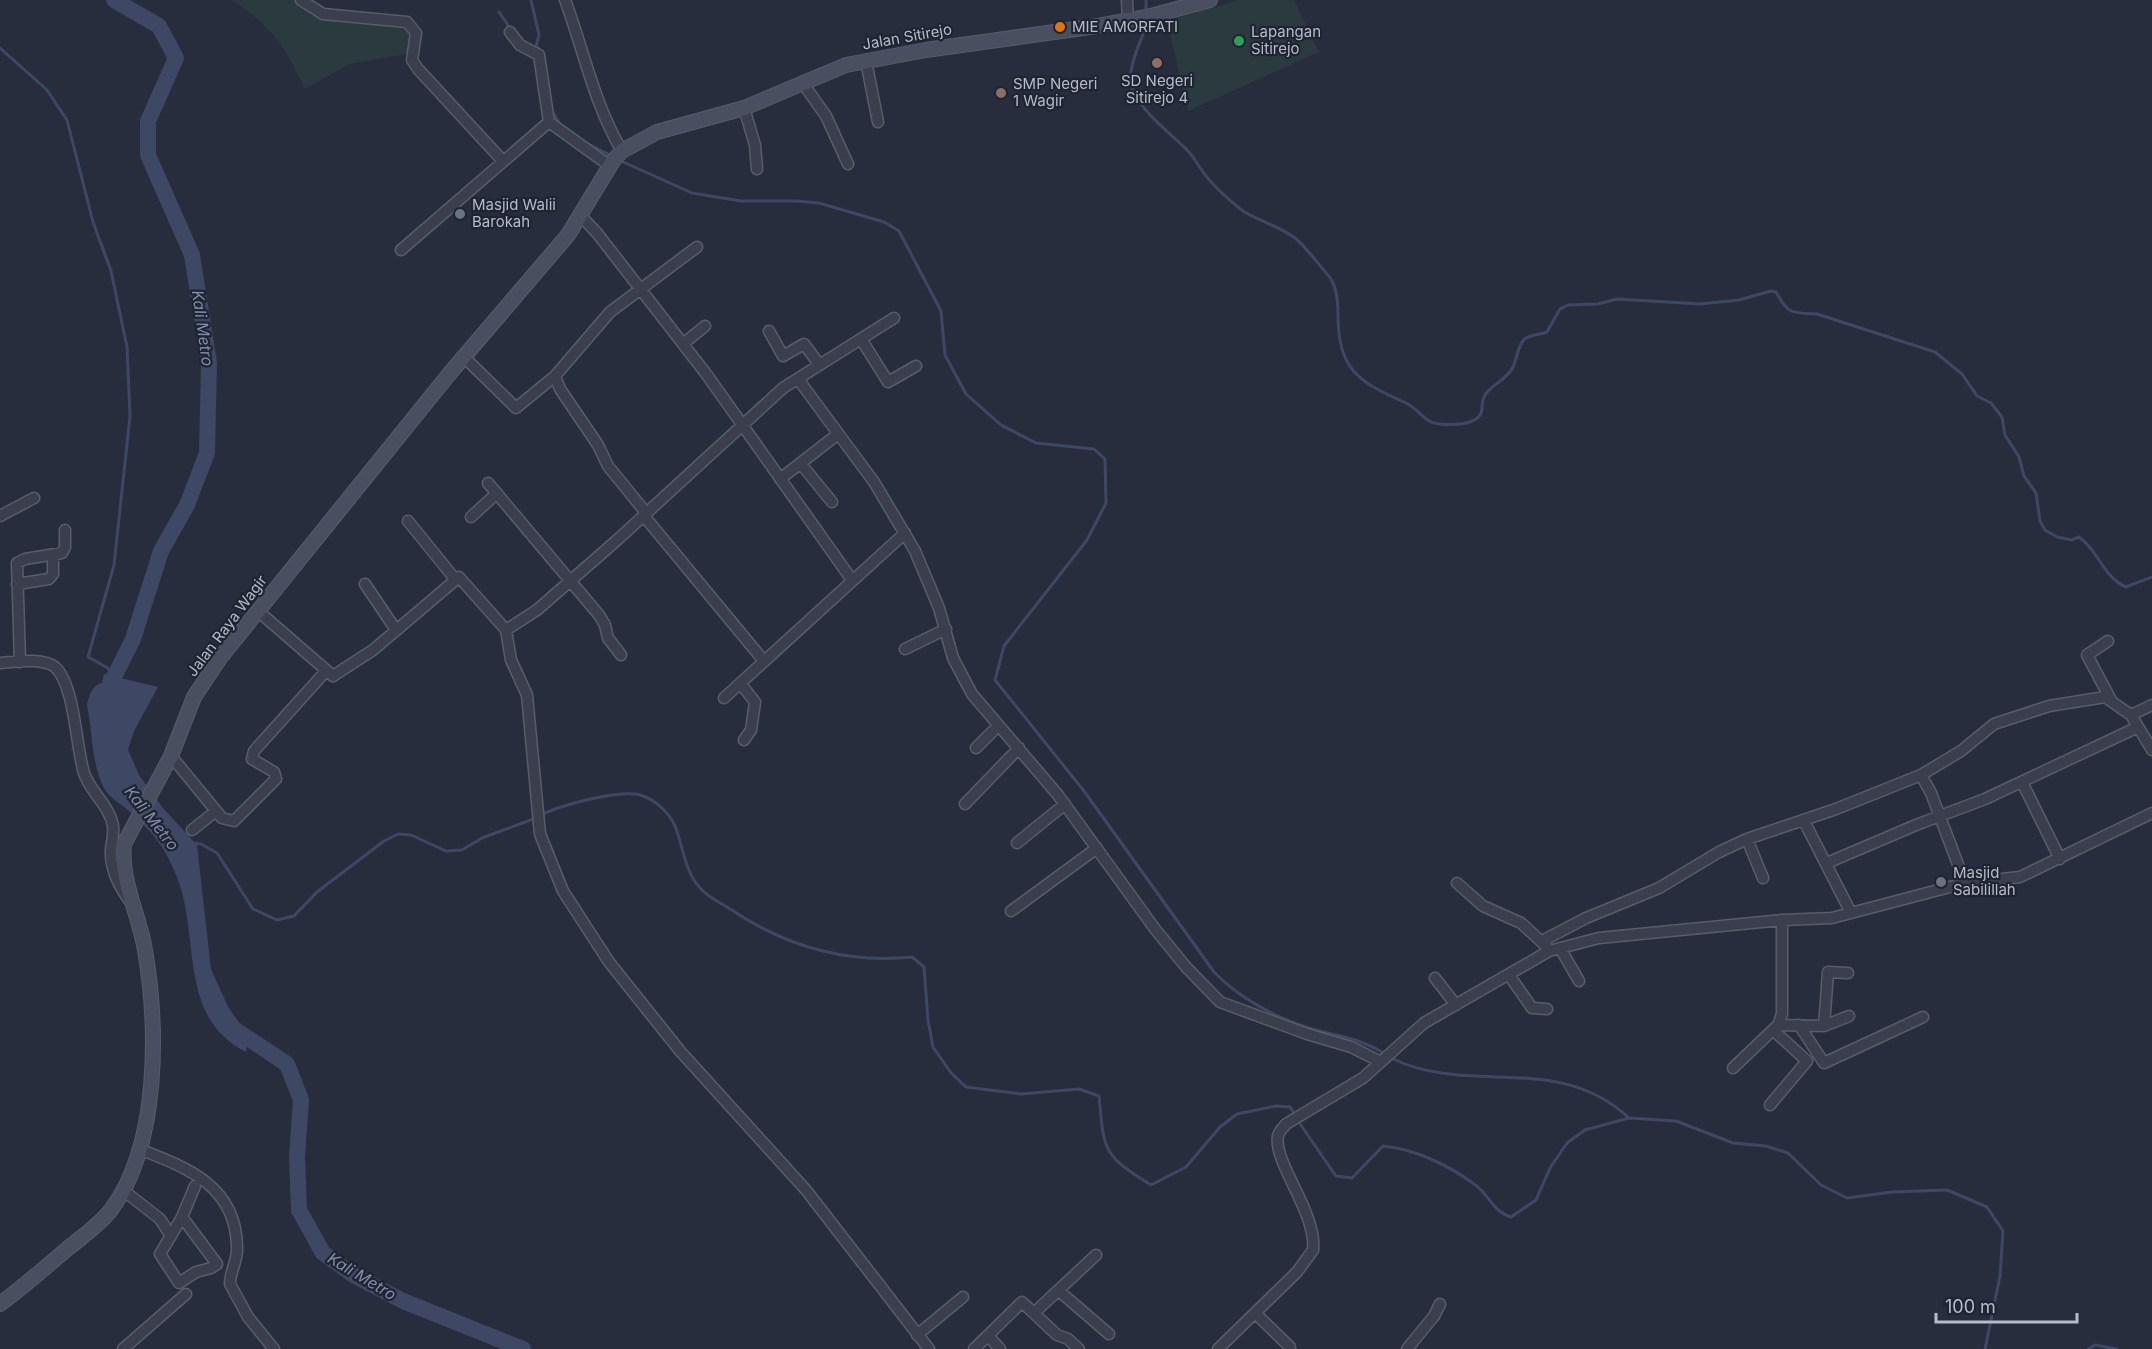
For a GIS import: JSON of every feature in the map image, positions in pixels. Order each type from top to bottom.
[{"type":"main road","name":"Jalan Sitirejo","points":[[616,158],[657,132],[744,108],[846,65],[1128,20],[1210,0]]},
{"type":"main road","name":"Jalan Raya Wagir","points":[[0,1304],[101,1222],[123,1190],[139,1149],[151,1086],[152,999],[145,947],[122,859],[124,844],[129,832],[171,756],[194,697],[220,658],[258,611],[464,357],[550,258],[580,216],[616,158]]},
{"type":"street","points":[[301,0],[323,14],[407,22],[416,33],[412,60],[418,69],[502,160]]},
{"type":"street","points":[[565,0],[595,95],[608,127],[616,158]]},
{"type":"street","points":[[1127,0],[1128,20]]},
{"type":"street","points":[[510,32],[520,45],[539,55],[549,122]]},
{"type":"street","points":[[866,61],[878,122]]},
{"type":"street","points":[[802,82],[826,116],[848,164]]},
{"type":"street","points":[[744,108],[755,146],[758,169]]},
{"type":"street","points":[[401,250],[502,160],[549,122]]},
{"type":"street","points":[[549,122],[616,158]]},
{"type":"street","points":[[580,216],[597,233],[683,344],[742,423],[852,580]]},
{"type":"street","points":[[464,357],[516,408],[555,376],[610,312],[642,290],[697,246]]},
{"type":"street","points":[[506,630],[537,610],[646,515],[742,423],[783,388],[894,318]]},
{"type":"street","points":[[683,344],[705,326]]},
{"type":"street","points":[[770,331],[783,356],[804,344],[819,364]]},
{"type":"street","points":[[861,339],[888,382],[916,366]]},
{"type":"street","points":[[555,376],[560,389],[598,445],[608,466],[764,661]]},
{"type":"street","points":[[798,379],[874,482],[904,532],[929,582],[960,671],[972,694],[1065,804],[1167,944],[1221,1002],[1288,1028],[1384,1056]]},
{"type":"street","points":[[780,479],[838,434]]},
{"type":"street","points":[[801,464],[832,502]]},
{"type":"street","points":[[488,483],[599,615],[605,625],[608,638],[621,655]]},
{"type":"street","points":[[471,517],[497,494]]},
{"type":"street","points":[[0,516],[34,498]]},
{"type":"street","points":[[408,521],[456,579]]},
{"type":"street","points":[[20,662],[16,567],[20,560],[54,555],[64,550],[65,530]]},
{"type":"street","points":[[724,698],[904,532]]},
{"type":"street","points":[[17,584],[49,579],[52,574],[54,555]]},
{"type":"street","points":[[258,611],[326,672],[336,675],[373,650],[460,577],[506,630],[514,669],[527,695],[540,834],[563,891],[609,962],[680,1051],[806,1190],[929,1349]]},
{"type":"street","points":[[365,584],[396,630]]},
{"type":"street","points":[[906,648],[946,629]]},
{"type":"street","points":[[2108,640],[2087,655],[2110,700]]},
{"type":"street","points":[[0,663],[41,663],[54,667],[66,687],[85,775],[113,826],[111,854],[116,880],[133,905]]},
{"type":"street","points":[[171,756],[216,811],[227,820],[234,821],[274,781],[277,775],[252,759],[252,755],[326,672]]},
{"type":"street","points":[[740,683],[754,702],[751,730],[744,740]]},
{"type":"street","points":[[1542,941],[1586,918],[1659,888],[1719,852],[1747,839],[1804,821],[1921,775],[1961,751],[1994,724],[2030,711],[2092,697],[2105,697],[2131,715],[2152,750]]},
{"type":"street","points":[[2131,715],[2152,705]]},
{"type":"street","points":[[976,748],[998,726]]},
{"type":"street","points":[[1827,863],[2022,782],[2138,727]]},
{"type":"street","points":[[964,804],[1019,748]]},
{"type":"street","points":[[1921,775],[1940,816],[1965,883]]},
{"type":"street","points":[[2022,782],[2060,860]]},
{"type":"street","points":[[1017,843],[1065,804]]},
{"type":"street","points":[[192,830],[216,811]]},
{"type":"street","points":[[1218,1349],[1297,1272],[1313,1250],[1310,1222],[1278,1144],[1279,1132],[1286,1124],[1363,1078],[1384,1056],[1424,1023],[1554,950],[1599,938],[1782,920],[1832,918],[1965,883],[2020,877],[2060,860],[2152,813]]},
{"type":"street","points":[[1804,821],[1851,913]]},
{"type":"street","points":[[1747,839],[1763,878]]},
{"type":"street","points":[[1011,910],[1097,848]]},
{"type":"street","points":[[1458,883],[1477,902],[1511,916],[1554,950],[1579,981]]},
{"type":"street","points":[[1733,1068],[1776,1028],[1782,1014],[1782,920]]},
{"type":"street","points":[[1824,1026],[1828,972],[1848,973]]},
{"type":"street","points":[[1509,975],[1532,1008],[1547,1009]]},
{"type":"street","points":[[1435,978],[1456,1005]]},
{"type":"street","points":[[1776,1028],[1799,1025],[1824,1026],[1849,1016]]},
{"type":"street","points":[[1799,1025],[1824,1063],[1923,1017]]},
{"type":"street","points":[[1770,1106],[1807,1060],[1776,1028]]},
{"type":"street","points":[[139,1149],[197,1174],[212,1186],[224,1202],[231,1215],[237,1250],[230,1284],[248,1317],[274,1349]]},
{"type":"street","points":[[160,1219],[180,1221],[217,1264],[179,1283],[160,1254],[180,1221],[195,1185]]},
{"type":"street","points":[[123,1190],[160,1219],[171,1236]]},
{"type":"street","points":[[1034,1313],[1096,1255]]},
{"type":"street","points":[[1059,1291],[1109,1334]]},
{"type":"street","points":[[127,1348],[186,1294]]},
{"type":"street","points":[[917,1335],[963,1298]]},
{"type":"street","points":[[974,1349],[1022,1302],[1057,1335],[1068,1339],[1078,1349]]},
{"type":"street","points":[[1411,1347],[1440,1304]]},
{"type":"street","points":[[1255,1312],[1290,1347]]},
{"type":"street","points":[[988,1336],[1000,1349]]},
{"type":"shaded area","points":[[231,0],[296,0],[304,8],[400,22],[412,33],[411,49],[407,54],[349,64],[305,89],[276,38],[257,19]]},
{"type":"shaded area","name":"Lapangan Sitirejo","points":[[1239,0],[1294,0],[1319,52],[1188,111],[1167,21]]},
{"type":"water","points":[[104,674],[158,687],[134,731],[128,750],[139,775],[163,808],[197,845],[211,969],[228,1007],[249,1036],[246,1052],[224,1037],[209,1019],[200,998],[184,901],[168,856],[145,827],[107,793],[100,780],[87,705],[92,691],[102,683]]},
{"type":"waterway","name":"Kali Metro","points":[[112,698],[113,679],[133,639],[161,551],[187,505],[207,453],[209,363],[192,255],[148,155],[148,121],[176,58],[159,26],[114,0]]},
{"type":"waterway","points":[[531,0],[539,35],[536,46],[541,51]]},
{"type":"waterway","points":[[1146,0],[1146,9]]},
{"type":"waterway","points":[[499,12],[510,28]]},
{"type":"waterway","points":[[1146,26],[1131,69],[1132,87],[1140,103],[1187,150],[1220,192],[1249,215],[1277,227],[1304,246],[1328,275],[1335,289],[1342,349],[1354,372],[1364,381],[1411,406],[1429,421],[1439,424],[1456,424],[1478,417],[1485,395],[1510,371],[1523,340],[1547,332],[1560,309],[1568,305],[1598,304],[1617,299],[1700,304],[1739,300],[1771,291],[1776,292],[1784,305],[1792,311],[1817,314],[1935,352],[1962,374],[1977,396],[1991,403],[2002,417],[2005,435],[2019,457],[2024,476],[2036,493],[2040,521],[2045,530],[2057,537],[2072,540],[2079,537],[2092,549],[2112,577],[2126,587],[2152,577]]},
{"type":"waterway","points":[[0,48],[47,90],[67,120],[93,222],[111,271],[127,347],[130,416],[114,565],[88,657],[108,668],[112,677]]},
{"type":"waterway","points":[[552,111],[559,123]]},
{"type":"waterway","points":[[586,143],[612,156]]},
{"type":"waterway","points":[[621,161],[692,193],[741,201],[819,203],[884,222],[899,231],[941,311],[945,355],[966,394],[1001,425],[1036,443],[1094,449],[1105,459],[1106,503],[1087,540],[1004,646],[995,680],[1084,791],[1214,972],[1247,999],[1272,1013],[1312,1029],[1359,1041],[1385,1054]]},
{"type":"waterway","points":[[541,815],[577,802],[607,796],[621,794],[643,796],[658,804],[672,821],[691,875],[701,889],[749,921],[793,942],[839,955],[862,958],[912,957],[924,967],[928,1020],[933,1047],[951,1073],[966,1087],[1021,1094],[1079,1089],[1099,1096],[1102,1129],[1109,1150],[1123,1166],[1151,1185],[1186,1167],[1220,1127],[1237,1114],[1276,1106],[1290,1107],[1295,1115]]},
{"type":"waterway","points":[[192,843],[201,844],[217,853],[253,909],[277,920],[294,916],[317,892],[384,841],[398,834],[411,835],[446,851],[462,850],[482,838],[536,818]]},
{"type":"waterway","name":"Kali Metro","points":[[231,1027],[287,1064],[301,1100],[297,1157],[299,1210],[323,1253],[355,1276],[403,1301],[523,1349]]},
{"type":"waterway","points":[[1391,1058],[1421,1069],[1451,1074],[1543,1080],[1573,1086],[1601,1098],[1629,1118]]},
{"type":"waterway","points":[[1298,1121],[1336,1176],[1352,1178],[1383,1146],[1395,1148],[1431,1159],[1464,1177],[1479,1188],[1495,1207],[1511,1217],[1536,1200],[1550,1168],[1567,1143],[1585,1130],[1629,1118],[1676,1121],[1733,1143],[1766,1146],[1788,1153],[1821,1185],[1847,1198],[1892,1192],[1947,1190],[1987,1207],[2003,1231],[2000,1276],[1985,1349]]},
{"type":"waterway","points":[[2088,1349],[2095,1345],[2117,1349]]},
{"type":"place","name":"MIE AMORFATI","points":[[1060,27]]},
{"type":"place","name":"Lapangan Sitirejo","points":[[1239,41]]},
{"type":"place","name":"SD Negeri Sitirejo 4","points":[[1157,63]]},
{"type":"place","name":"SMP Negeri 1 Wagir","points":[[1001,93]]},
{"type":"place","name":"Masjid Walii Barokah","points":[[460,214]]},
{"type":"place","name":"Masjid Sabilillah","points":[[1941,882]]}]
